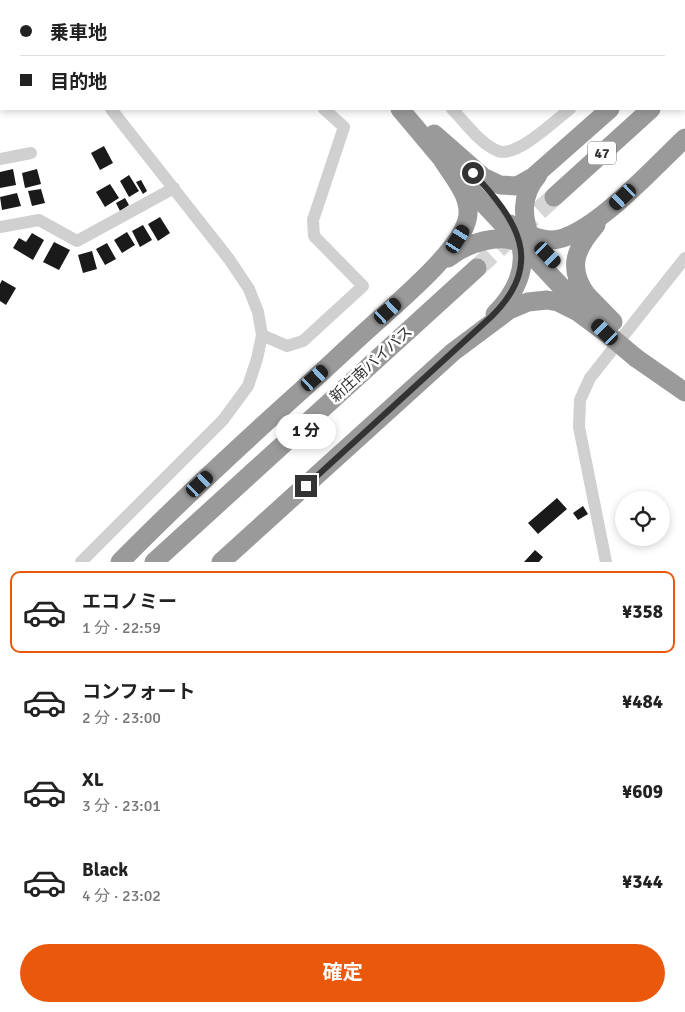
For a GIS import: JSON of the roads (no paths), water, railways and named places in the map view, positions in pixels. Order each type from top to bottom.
[{"type":"highway","points":[[401,110],[447,154],[492,182],[517,186],[549,164]]},
{"type":"highway","points":[[409,110],[553,270],[609,327],[685,392]]},
{"type":"highway","points":[[221,562],[453,352],[510,297],[520,276],[524,238],[525,198],[533,181],[609,110]]},
{"type":"highway","name":"47","points":[[554,197],[650,110]]},
{"type":"highway","points":[[120,562],[228,457],[442,263],[462,249],[486,241],[524,238],[554,240],[574,234],[596,220],[623,197],[685,138]]},
{"type":"highway","points":[[417,285],[458,239],[468,220],[467,201],[447,154]]},
{"type":"highway","points":[[609,327],[580,285],[577,276],[576,259],[578,251],[589,234],[623,197]]},
{"type":"highway","name":"新庄南バイパス","points":[[154,562],[477,268]]},
{"type":"highway","points":[[553,270],[587,296]]},
{"type":"highway","points":[[453,352],[509,310],[533,301],[547,300],[568,306],[609,327]]},
{"type":"highway","points":[[640,353],[685,378]]},
{"type":"street","points":[[81,562],[223,420],[248,386],[257,360],[262,335],[258,312],[248,289],[229,259],[112,110]]},
{"type":"street","points":[[262,335],[287,346],[303,341],[363,286],[314,236],[313,220],[344,127],[325,110]]},
{"type":"street","points":[[453,110],[487,145],[499,152],[511,150],[525,144],[569,110]]},
{"type":"street","points":[[0,159],[31,153]]},
{"type":"street","points":[[0,227],[39,220],[76,241],[174,188]]},
{"type":"street","points":[[606,562],[579,427],[580,400],[590,378],[685,258]]},
{"type":"tunnel","points":[[477,268],[554,197]]}]
